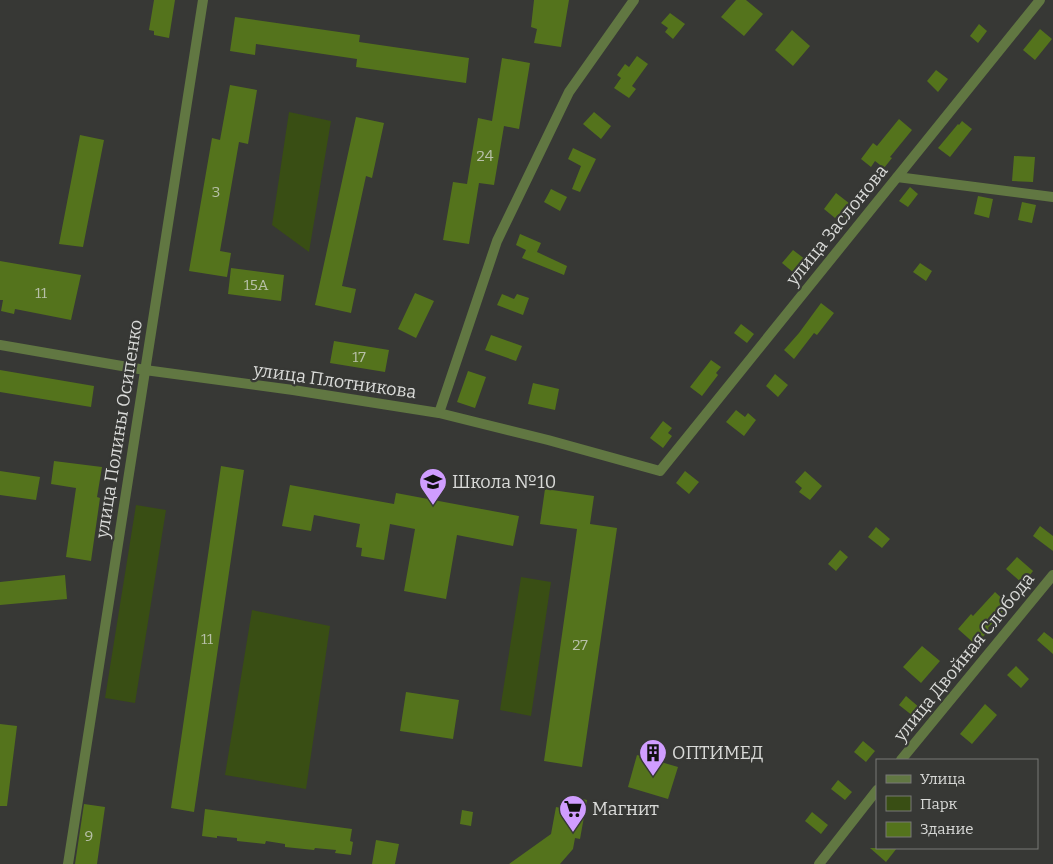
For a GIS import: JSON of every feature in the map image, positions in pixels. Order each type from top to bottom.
[{"type":"street","name":"улица Полины Осипенко","points":[[68,864],[203,0]]},
{"type":"street","points":[[439,413],[497,241],[570,92],[634,0]]},
{"type":"street","name":"улица Заслонова","points":[[660,471],[1040,0]]},
{"type":"street","points":[[897,177],[1053,198]]},
{"type":"street","name":"улица Плотникова","points":[[0,345],[145,370],[293,390],[439,413],[548,440],[660,471]]},
{"type":"street","name":"улица Двойная Слобода","points":[[902,759],[1053,575]]},
{"type":"street","points":[[819,864],[876,791]]},
{"type":"green space","points":[[289,112],[331,121],[309,252],[272,225]]},
{"type":"green space","points":[[136,505],[166,510],[135,703],[105,698]]},
{"type":"green space","points":[[521,577],[551,582],[531,716],[500,710]]},
{"type":"green space","points":[[252,610],[330,626],[306,789],[225,775]]},
{"type":"building","points":[[154,0],[175,0],[169,38],[154,35],[154,31],[149,30]]},
{"type":"building","points":[[534,0],[569,0],[561,47],[534,43],[537,29],[531,27]]},
{"type":"building","points":[[736,0],[746,0],[763,14],[744,36],[721,17]]},
{"type":"building","points":[[670,13],[685,24],[673,39],[665,32],[668,28],[661,23]]},
{"type":"building","points":[[235,17],[360,35],[359,42],[469,58],[466,83],[356,67],[357,59],[256,44],[255,55],[230,51]]},
{"type":"building","points":[[979,24],[987,31],[978,43],[970,36]]},
{"type":"building","points":[[1040,29],[1052,39],[1035,60],[1023,50]]},
{"type":"building","points":[[792,30],[810,46],[793,66],[775,50]]},
{"type":"building","points":[[637,56],[648,64],[632,86],[636,89],[629,98],[614,88],[621,78],[617,75],[625,64],[629,67]]},
{"type":"building","points":[[502,58],[530,63],[519,129],[504,126],[494,185],[479,183],[469,244],[443,240],[453,182],[467,184],[478,118],[492,121]]},
{"type":"building","points":[[936,70],[948,79],[938,92],[927,81]]},
{"type":"building","points":[[230,85],[257,90],[248,144],[239,142],[220,251],[231,253],[227,277],[189,271],[212,138],[220,140]]},
{"type":"building","points":[[594,112],[611,126],[601,139],[583,124]]},
{"type":"building","points":[[356,117],[384,123],[372,178],[366,176],[342,286],[356,289],[351,313],[315,305]]},
{"type":"building","points":[[899,119],[912,130],[890,157],[892,158],[884,168],[875,161],[871,167],[861,159],[873,143],[877,146]]},
{"type":"building","points":[[962,121],[972,129],[950,157],[938,148]]},
{"type":"building","points":[[80,135],[104,140],[83,247],[59,244]]},
{"type":"building","points":[[573,148],[596,159],[580,192],[572,189],[581,166],[568,159]]},
{"type":"building","points":[[1014,156],[1035,157],[1033,182],[1012,181]]},
{"type":"building","points":[[910,187],[918,194],[908,207],[899,201]]},
{"type":"building","points":[[551,189],[567,197],[560,211],[544,202]]},
{"type":"building","points":[[836,193],[854,207],[845,218],[839,214],[835,218],[824,209]]},
{"type":"building","points":[[978,196],[993,199],[989,218],[974,214]]},
{"type":"building","points":[[1022,202],[1036,205],[1032,223],[1018,220]]},
{"type":"building","points":[[520,234],[541,243],[537,252],[567,266],[564,275],[522,258],[526,250],[516,245]]},
{"type":"building","points":[[793,250],[810,263],[803,272],[798,268],[794,273],[782,263]]},
{"type":"building","points":[[0,261],[81,275],[71,320],[15,309],[14,314],[1,311],[3,300],[0,300]]},
{"type":"building","points":[[920,263],[932,271],[926,281],[913,272]]},
{"type":"building","points":[[231,268],[284,275],[281,301],[228,294]]},
{"type":"building","points":[[415,293],[434,301],[416,338],[398,329]]},
{"type":"building","points":[[502,294],[514,299],[517,294],[529,298],[523,315],[497,305]]},
{"type":"building","points":[[821,303],[834,313],[817,335],[814,333],[794,359],[784,350]]},
{"type":"building","points":[[741,324],[754,334],[747,343],[734,333]]},
{"type":"building","points":[[491,335],[522,346],[516,361],[485,350]]},
{"type":"building","points":[[334,341],[389,350],[385,372],[330,363]]},
{"type":"building","points":[[711,360],[721,367],[716,373],[718,375],[702,396],[690,387]]},
{"type":"building","points":[[0,370],[94,386],[91,407],[0,392]]},
{"type":"building","points":[[468,371],[486,377],[475,408],[457,402]]},
{"type":"building","points":[[775,374],[788,385],[778,397],[766,386]]},
{"type":"building","points":[[533,383],[559,389],[555,410],[528,404]]},
{"type":"building","points":[[736,410],[745,417],[748,413],[756,420],[744,436],[726,422]]},
{"type":"building","points":[[663,421],[672,428],[668,433],[672,436],[663,448],[650,438]]},
{"type":"building","points":[[54,461],[102,467],[97,497],[100,498],[91,561],[66,557],[76,488],[51,484]]},
{"type":"building","points":[[221,466],[244,470],[194,812],[171,808]]},
{"type":"building","points":[[0,471],[40,477],[36,500],[0,495]]},
{"type":"building","points":[[685,471],[699,482],[689,494],[676,483]]},
{"type":"building","points":[[805,471],[822,486],[810,500],[799,492],[802,488],[795,482]]},
{"type":"building","name":"Школа №10","points":[[290,485],[394,504],[396,493],[519,516],[513,546],[457,535],[446,599],[404,591],[415,529],[390,524],[384,560],[361,556],[362,548],[356,547],[360,524],[314,515],[311,531],[282,526]]},
{"type":"building","points":[[545,489],[594,496],[590,524],[617,528],[582,767],[544,761],[577,529],[540,524]]},
{"type":"building","points":[[1040,526],[1053,536],[1053,551],[1033,536]]},
{"type":"building","points":[[876,527],[890,539],[882,548],[868,537]]},
{"type":"building","points":[[840,550],[848,557],[836,571],[828,564]]},
{"type":"building","points":[[1017,557],[1033,571],[1023,584],[1006,569]]},
{"type":"building","points":[[65,575],[67,599],[0,605],[0,582]]},
{"type":"building","points":[[995,592],[1009,605],[988,628],[989,630],[976,645],[958,629]]},
{"type":"building","points":[[1044,632],[1053,639],[1053,654],[1037,640]]},
{"type":"building","points":[[922,646],[940,661],[921,683],[903,667]]},
{"type":"building","points":[[1016,666],[1029,679],[1021,688],[1007,675]]},
{"type":"building","points":[[406,692],[459,700],[453,739],[400,731]]},
{"type":"building","points":[[906,696],[920,708],[913,716],[899,705]]},
{"type":"building","points":[[985,704],[997,715],[972,744],[960,734]]},
{"type":"building","points":[[0,724],[17,726],[7,806],[0,806]]},
{"type":"building","points":[[863,741],[875,751],[866,762],[854,752]]},
{"type":"building","name":"ОПТИМЕД","points":[[637,755],[678,767],[668,799],[628,787]]},
{"type":"building","points":[[838,780],[852,792],[845,800],[831,789]]},
{"type":"building","points":[[573,797],[587,800],[580,839],[575,838],[573,849],[560,864],[509,864],[551,834],[556,807],[571,810]]},
{"type":"building","points":[[84,804],[105,807],[97,864],[75,864]]},
{"type":"building","points":[[205,809],[352,829],[350,841],[353,842],[351,855],[335,853],[336,850],[285,847],[285,844],[266,841],[265,844],[237,841],[237,838],[202,836]]},
{"type":"building","points":[[462,810],[473,812],[471,826],[460,824]]},
{"type":"building","points":[[812,812],[828,825],[821,834],[805,821]]},
{"type":"building","points":[[376,840],[399,844],[395,864],[372,864]]},
{"type":"building","points":[[870,848],[896,849],[886,862]]},
{"type":"place","name":"Школа №10","points":[[433,506]]},
{"type":"place","name":"ОПТИМЕД","points":[[653,777]]},
{"type":"place","name":"Магнит","points":[[573,833]]}]
